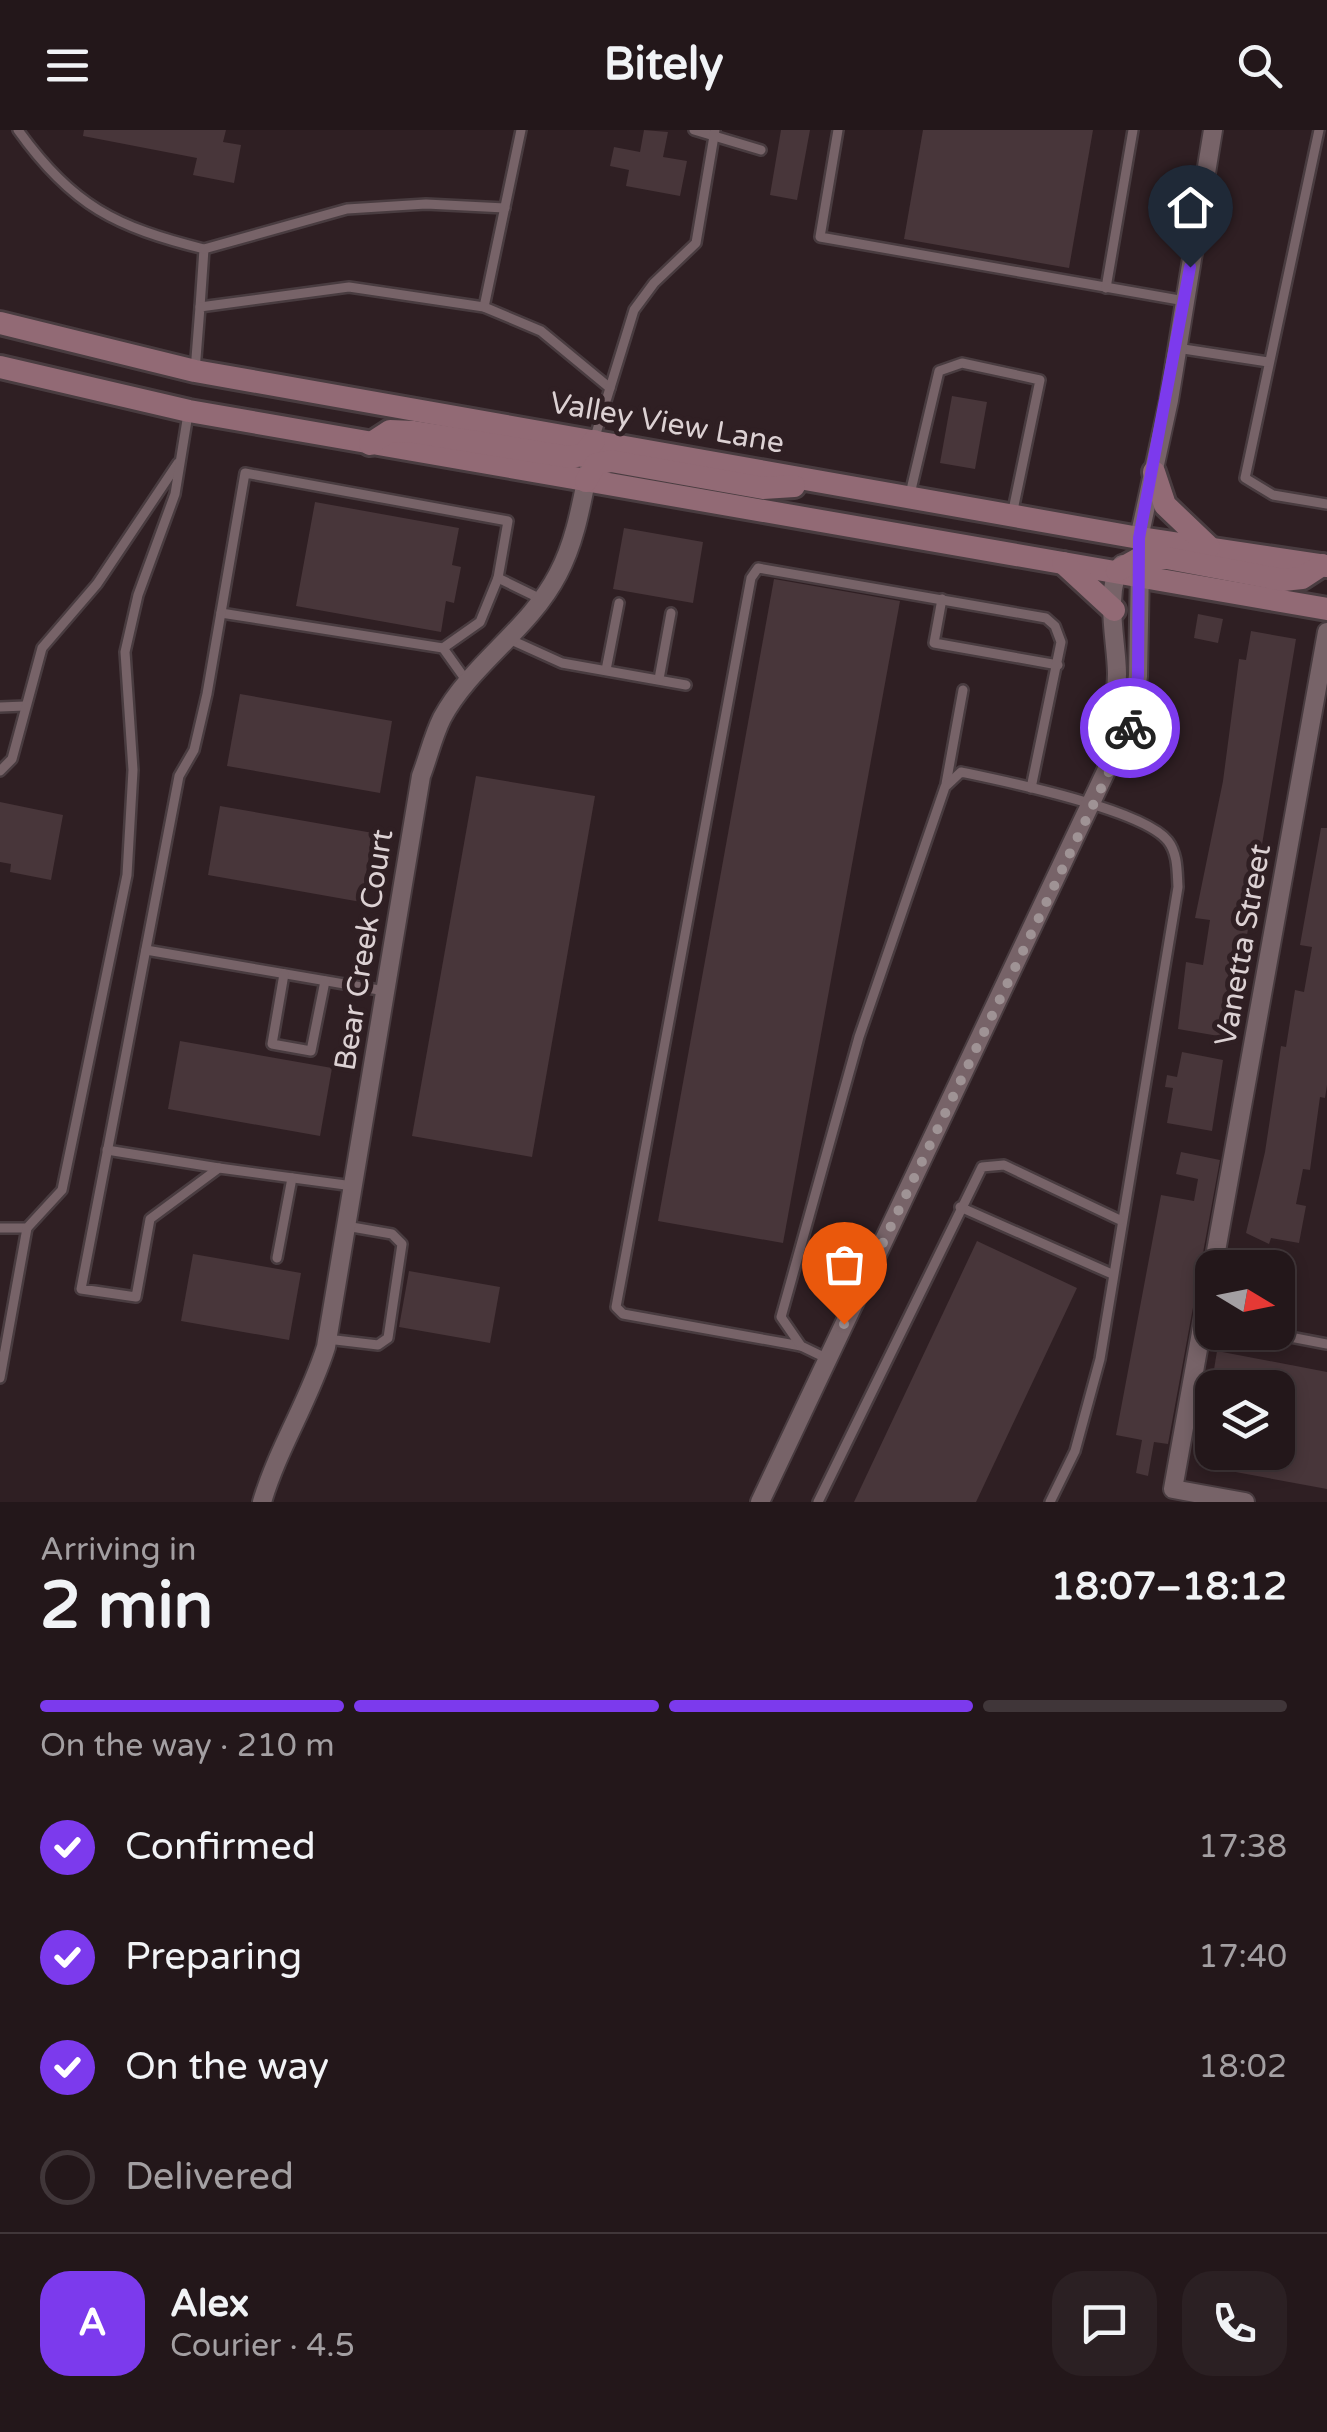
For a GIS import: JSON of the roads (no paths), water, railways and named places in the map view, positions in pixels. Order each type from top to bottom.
[{"type":"main road","name":"Valley View Lane","points":[[0,324],[195,371],[1012,515],[1140,557],[1327,608]]},
{"type":"main road","name":"Valley View Lane","points":[[0,367],[189,411],[1117,571],[1140,557],[1212,549],[1324,566]]},
{"type":"main road","points":[[189,411],[195,371]]},
{"type":"main road","points":[[370,444],[390,432],[414,432],[569,457],[582,455],[594,441]]},
{"type":"main road","points":[[586,481],[596,464],[611,461],[763,488],[789,487],[812,480]]},
{"type":"main road","points":[[1154,472],[1165,505],[1212,549]]},
{"type":"main road","points":[[1140,557],[1167,558],[1283,580],[1302,578],[1324,566]]},
{"type":"main road","points":[[1060,561],[1114,610]]},
{"type":"street","points":[[760,1502],[1090,805],[1129,734],[1138,676],[1140,557],[1213,130]]},
{"type":"street","name":"Bear Creek Court","points":[[262,1502],[270,1474],[311,1394],[327,1338],[421,776],[442,718],[558,575],[576,528],[594,441]]},
{"type":"street","points":[[1108,769],[1117,675],[1117,571],[1140,557]]},
{"type":"street","name":"Vanetta Street","points":[[1217,1250],[1322,691],[1327,632]]},
{"type":"street","name":"Vanetta Street","points":[[1172,1495],[1202,1350]]},
{"type":"street","points":[[1172,1495],[1246,1502]]},
{"type":"lane","points":[[18,130],[77,199],[141,233],[204,248],[346,208],[426,204],[505,208]]},
{"type":"lane","points":[[484,307],[521,130]]},
{"type":"lane","points":[[694,130],[715,132],[760,150]]},
{"type":"lane","points":[[838,130],[820,237],[1185,301]]},
{"type":"lane","points":[[1106,288],[1133,130]]},
{"type":"lane","points":[[1319,130],[1245,478],[1273,495],[1327,504]]},
{"type":"lane","points":[[594,441],[634,310],[654,283],[696,243],[715,132]]},
{"type":"lane","points":[[195,371],[204,248]]},
{"type":"lane","points":[[200,307],[349,288],[484,307],[541,330],[610,388]]},
{"type":"lane","points":[[1177,348],[1268,362]]},
{"type":"lane","points":[[910,497],[915,458],[939,371],[962,362],[1040,380],[1012,515]]},
{"type":"lane","points":[[0,1378],[27,1228],[62,1190],[116,934],[127,875],[132,800],[125,652],[182,456],[189,411]]},
{"type":"lane","points":[[0,771],[12,759],[42,648],[98,584],[182,456]]},
{"type":"lane","points":[[219,1168],[150,1218],[136,1296],[81,1289],[179,776],[194,750],[245,473],[508,522],[498,578],[480,622],[443,648],[221,613]]},
{"type":"lane","points":[[828,1359],[800,1346],[623,1314],[616,1306],[752,578],[758,568],[770,566],[1046,618],[1055,626],[1061,642],[1031,788]]},
{"type":"lane","points":[[498,578],[541,599]]},
{"type":"lane","points":[[942,599],[934,643],[1058,664]]},
{"type":"lane","points":[[606,670],[618,602]]},
{"type":"lane","points":[[659,679],[670,613]]},
{"type":"lane","points":[[509,640],[548,659],[686,684]]},
{"type":"lane","points":[[443,648],[468,683]]},
{"type":"lane","points":[[800,1346],[781,1317],[792,1270],[859,1037],[946,786],[963,690]]},
{"type":"lane","points":[[0,707],[26,706]]},
{"type":"lane","points":[[946,786],[961,772],[1090,805],[1141,823],[1168,840],[1177,862],[1178,887],[1120,1220],[1100,1360],[1080,1433],[1050,1502]]},
{"type":"lane","points":[[146,950],[385,991]]},
{"type":"lane","points":[[284,974],[272,1044],[311,1051],[326,981]]},
{"type":"lane","points":[[108,1150],[352,1186]]},
{"type":"lane","points":[[818,1502],[982,1167],[992,1163],[1120,1220]]},
{"type":"lane","points":[[277,1258],[292,1178]]},
{"type":"lane","points":[[960,1206],[1112,1274]]},
{"type":"lane","points":[[327,1338],[378,1345],[388,1338],[402,1244],[392,1234],[346,1226]]},
{"type":"lane","points":[[0,1228],[27,1228]]},
{"type":"lane","points":[[1295,1338],[1327,1344]]}]
